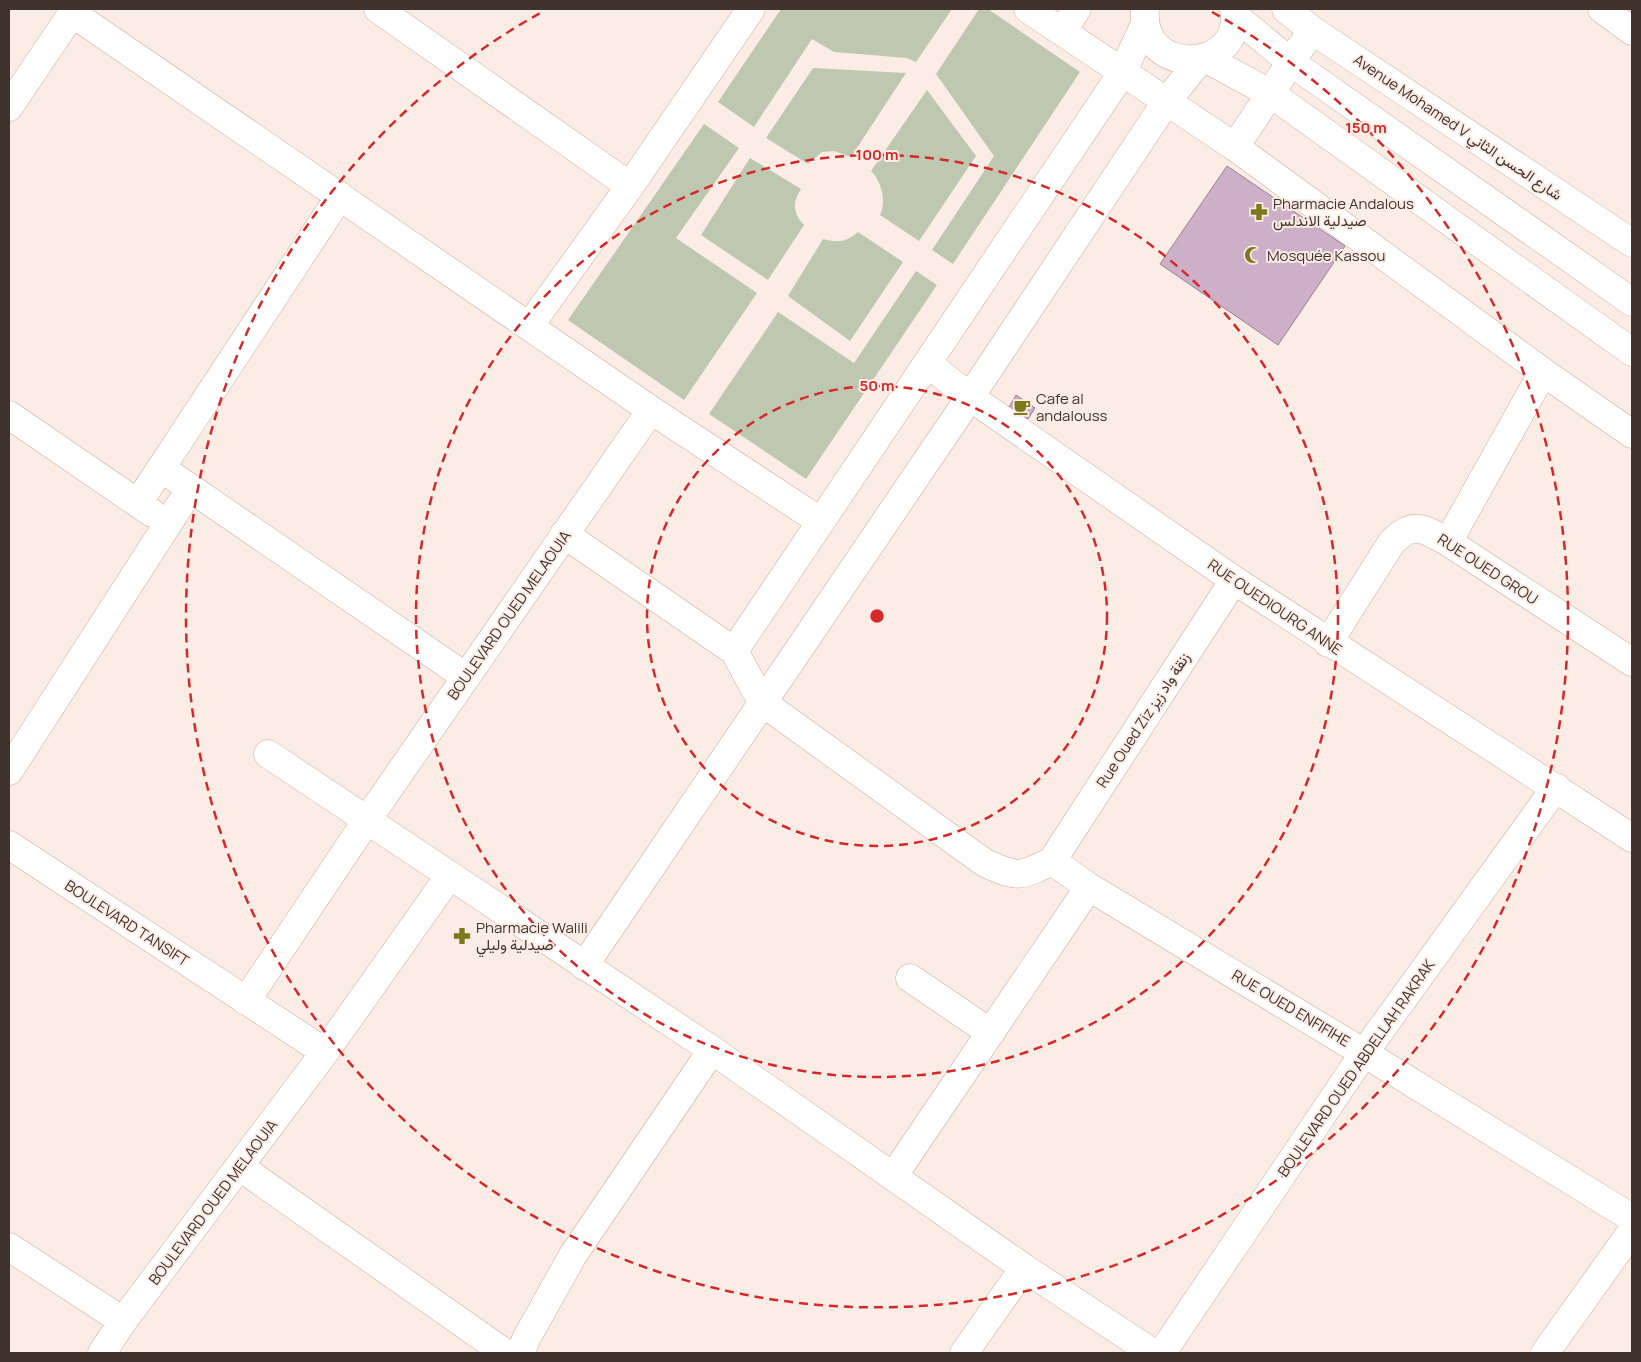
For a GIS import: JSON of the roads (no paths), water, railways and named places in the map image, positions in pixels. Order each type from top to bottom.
[{"type":"street","points":[[378,9],[630,186]]},
{"type":"street","points":[[530,325],[630,186],[751,9]]},
{"type":"street","points":[[1028,9],[1070,19],[1122,73],[1235,147],[1543,372],[1632,434]]},
{"type":"street","name":"Avenue Mohamed V شارع الحسن الثاني","points":[[1286,9],[1312,30],[1632,243]]},
{"type":"street","points":[[1602,9],[1632,31]]},
{"type":"street","points":[[9,107],[74,11],[651,410],[820,521]]},
{"type":"street","points":[[1142,15],[1150,38],[1159,49],[1172,57],[1186,61],[1203,59],[1217,52],[1233,30],[1235,12]]},
{"type":"street","points":[[1235,12],[1292,63],[1632,302]]},
{"type":"street","points":[[734,650],[1122,73],[1142,15]]},
{"type":"street","points":[[1235,147],[1312,30]]},
{"type":"street","points":[[1203,59],[1271,94],[1632,352]]},
{"type":"street","points":[[584,966],[970,397],[1166,102],[1203,59]]},
{"type":"street","points":[[138,503],[340,196]]},
{"type":"street","name":"RUE OUEDIOURG ANNE","points":[[927,363],[970,397],[1234,580],[1328,643],[1556,787],[1632,838]]},
{"type":"street","points":[[1448,542],[1543,372]]},
{"type":"street","name":"BOULEVARD OUED MELAOUIA","points":[[246,1001],[367,820],[651,410]]},
{"type":"street","points":[[9,415],[168,524]]},
{"type":"street","points":[[161,468],[466,677]]},
{"type":"street","points":[[9,771],[191,488]]},
{"type":"street","name":"RUE OUED GROU","points":[[1328,643],[1392,542],[1402,531],[1412,528],[1425,529],[1448,542],[1632,662]]},
{"type":"street","points":[[564,534],[734,650],[762,702],[984,863],[1007,873],[1024,875],[1052,860]]},
{"type":"street","name":"Rue Oued Ziz زنقة واد زيز","points":[[1052,860],[1234,580]]},
{"type":"street","points":[[268,754],[712,1050],[1024,1268],[1153,1353]]},
{"type":"street","name":"BOULEVARD OUED ABDELLAH RAKRAK","points":[[1162,1353],[1364,1053],[1556,787]]},
{"type":"street","name":"BOULEVARD TANSIFT","points":[[9,845],[325,1052]]},
{"type":"street","name":"RUE OUED ENFIFIHE","points":[[1052,860],[1089,887],[1632,1218]]},
{"type":"street","name":"BOULEVARD OUED MELAOUIA","points":[[102,1353],[123,1321],[325,1052],[450,875]]},
{"type":"street","points":[[894,1176],[1089,887]]},
{"type":"street","points":[[910,978],[991,1033]]},
{"type":"street","points":[[521,1353],[526,1339],[573,1255],[712,1050]]},
{"type":"street","points":[[240,1167],[505,1353]]},
{"type":"street","points":[[1545,1353],[1632,1231]]},
{"type":"street","points":[[9,1247],[123,1321]]},
{"type":"street","points":[[964,1353],[1024,1268]]},
{"type":"place","name":"Pharmacie Andalous صيدلية الاندلس","points":[[1259,212]]},
{"type":"place","name":"Mosquée Kassou","points":[[1253,255]]},
{"type":"place","name":"Cafe al andalouss","points":[[1022,407]]},
{"type":"place","name":"Pharmacie Walili صيدلية وليلي","points":[[462,936]]}]
